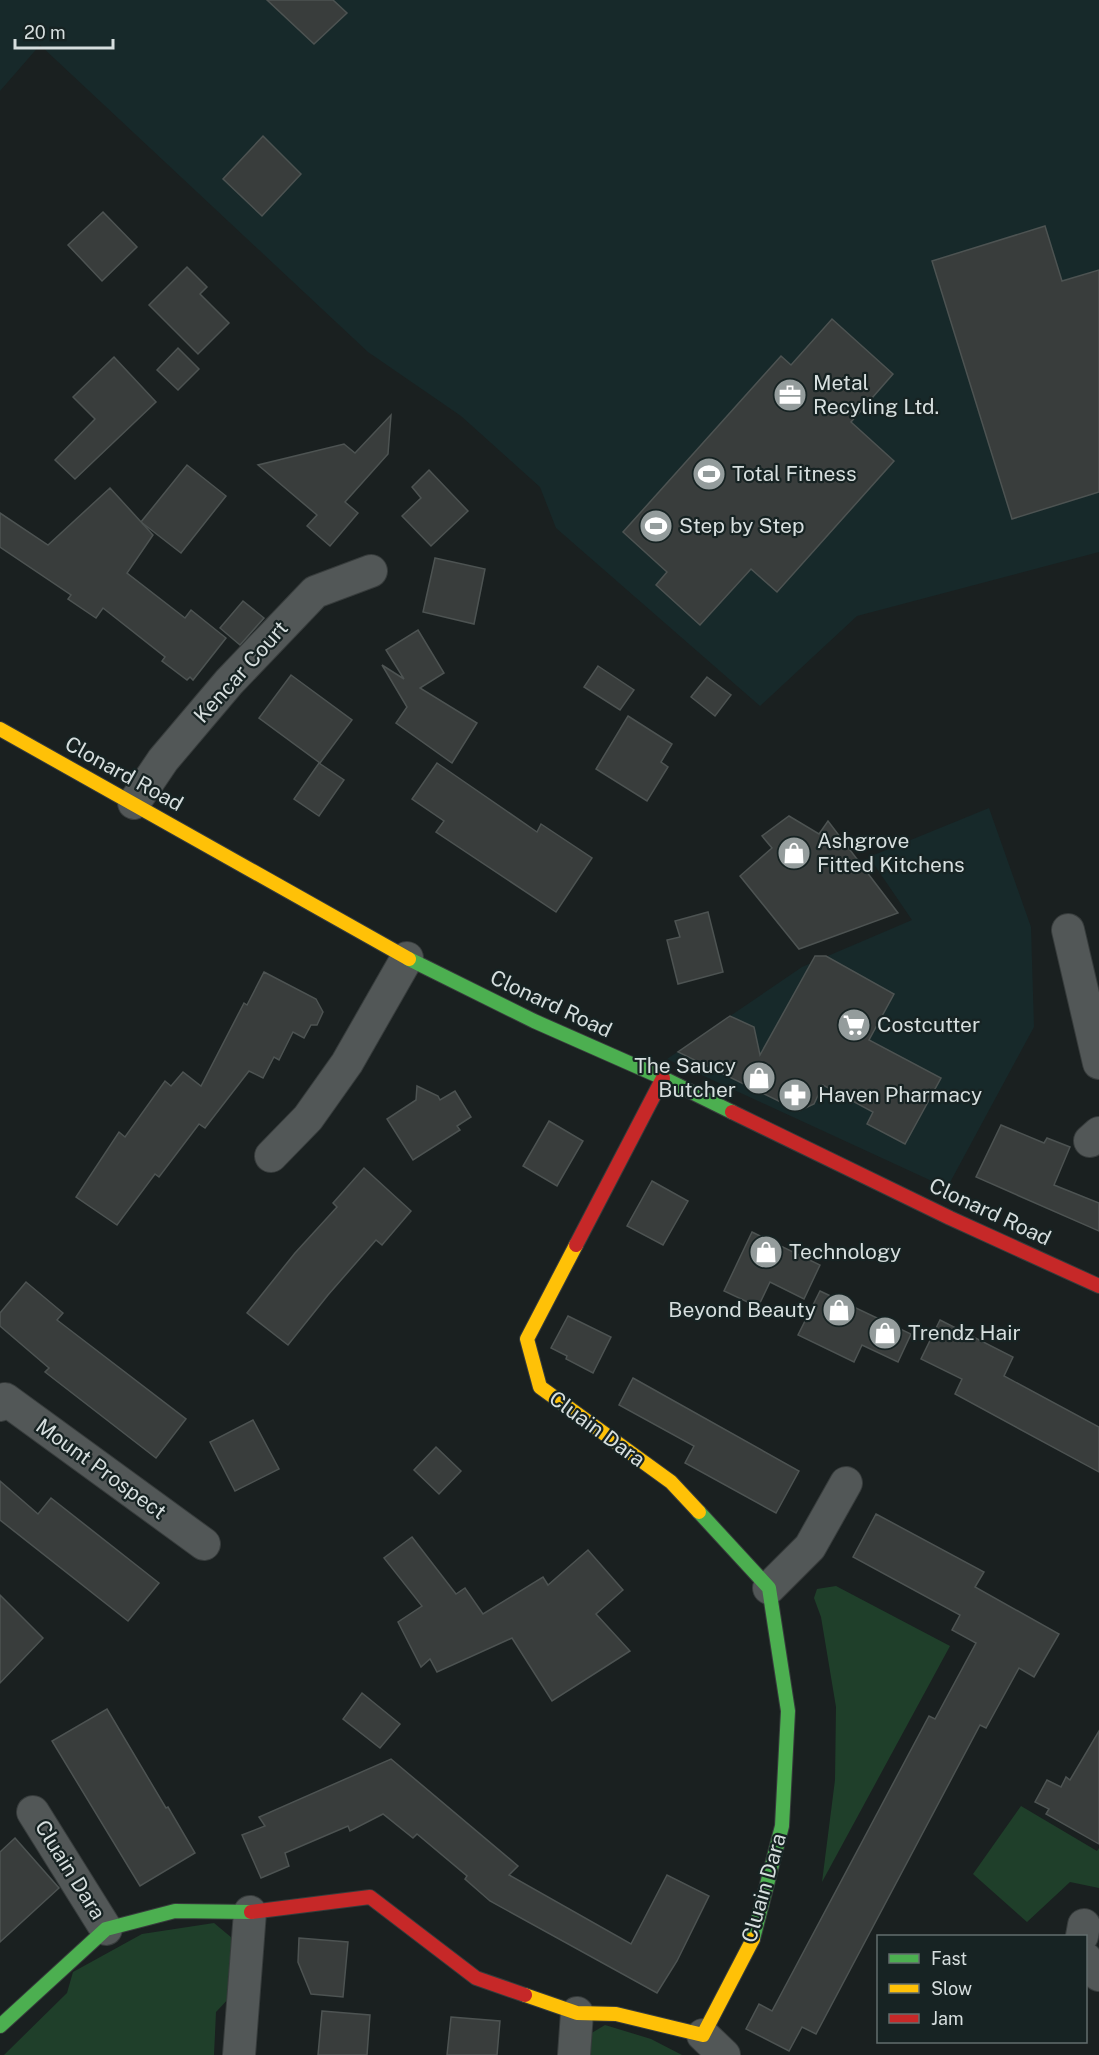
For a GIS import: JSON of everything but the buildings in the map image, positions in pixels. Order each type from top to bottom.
[{"type":"street","name":"Kencar Court","points":[[134,803],[163,760],[214,699],[315,592],[371,571]]},
{"type":"street","name":"Clonard Road","points":[[0,729],[407,958],[534,1021],[663,1078],[940,1213],[1099,1286]]},
{"type":"street","points":[[1068,930],[1099,1064]]},
{"type":"street","points":[[271,1156],[308,1118],[347,1063],[407,958]]},
{"type":"street","name":"Cluain Dara","points":[[0,2026],[106,1929],[175,1911],[250,1912],[370,1897],[476,1977],[577,2013],[616,2014],[713,2045],[755,1935],[782,1826],[788,1711],[769,1588],[671,1482],[540,1387],[527,1339],[663,1078]]},
{"type":"street","name":"Mount Prospect","points":[[0,1405],[5,1399],[204,1544]]},
{"type":"street","points":[[769,1588],[810,1546],[846,1483]]},
{"type":"street","name":"Cluain Dara","points":[[33,1812],[106,1929]]},
{"type":"street","points":[[239,2055],[250,1912]]},
{"type":"street","points":[[1087,1960],[1099,1975]]},
{"type":"street","points":[[574,2055],[577,2013]]},
{"type":"shaded area","points":[[0,0],[1099,0],[1099,552],[857,616],[760,706],[556,528],[540,487],[461,416],[368,352],[40,45],[0,91]]},
{"type":"shaded area","points":[[989,808],[1031,927],[1034,1027],[947,1188],[667,1059],[802,967],[912,920],[869,857]]},
{"type":"green space","points":[[836,1586],[950,1646],[822,1882],[835,1780],[836,1707],[821,1617],[814,1598],[817,1589]]},
{"type":"green space","points":[[1021,1806],[1097,1851],[1099,1848],[1099,1888],[1070,1882],[1027,1922],[973,1874]]},
{"type":"green space","points":[[214,1923],[232,1938],[231,1996],[216,2012],[214,2055],[4,2055],[67,1993],[73,1972],[142,1934]]},
{"type":"green space","points":[[605,2025],[651,2039],[682,2055],[587,2055],[590,2034]]},
{"type":"traffic: fast","points":[[409,959],[534,1021],[663,1078],[732,1112]]},
{"type":"traffic: fast","points":[[699,1512],[769,1588],[788,1711],[782,1826],[753,1939]]},
{"type":"traffic: fast","points":[[0,2026],[106,1929],[175,1911],[251,1912]]},
{"type":"traffic: slow","points":[[0,729],[409,959]]},
{"type":"traffic: slow","points":[[576,1245],[527,1339],[540,1387],[671,1482],[699,1512]]},
{"type":"traffic: slow","points":[[525,1995],[577,2013],[616,2014],[703,2035],[753,1939]]},
{"type":"traffic: jam","points":[[576,1245],[663,1078]]},
{"type":"traffic: jam","points":[[732,1112],[950,1218],[1099,1286]]},
{"type":"traffic: jam","points":[[251,1912],[370,1897],[476,1978],[525,1995]]},
{"type":"place","name":"Metal Recyling Ltd.","points":[[790,395]]},
{"type":"place","name":"Total Fitness","points":[[709,474]]},
{"type":"place","name":"Step by Step","points":[[656,526]]},
{"type":"place","name":"Ashgrove Fitted Kitchens","points":[[794,853]]},
{"type":"place","name":"Costcutter","points":[[854,1025]]},
{"type":"place","name":"The Saucy Butcher","points":[[759,1078]]},
{"type":"place","name":"Haven Pharmacy","points":[[795,1095]]},
{"type":"place","name":"Technology","points":[[766,1252]]},
{"type":"place","name":"Beyond Beauty","points":[[839,1310]]},
{"type":"place","name":"Trendz Hair","points":[[885,1333]]}]
